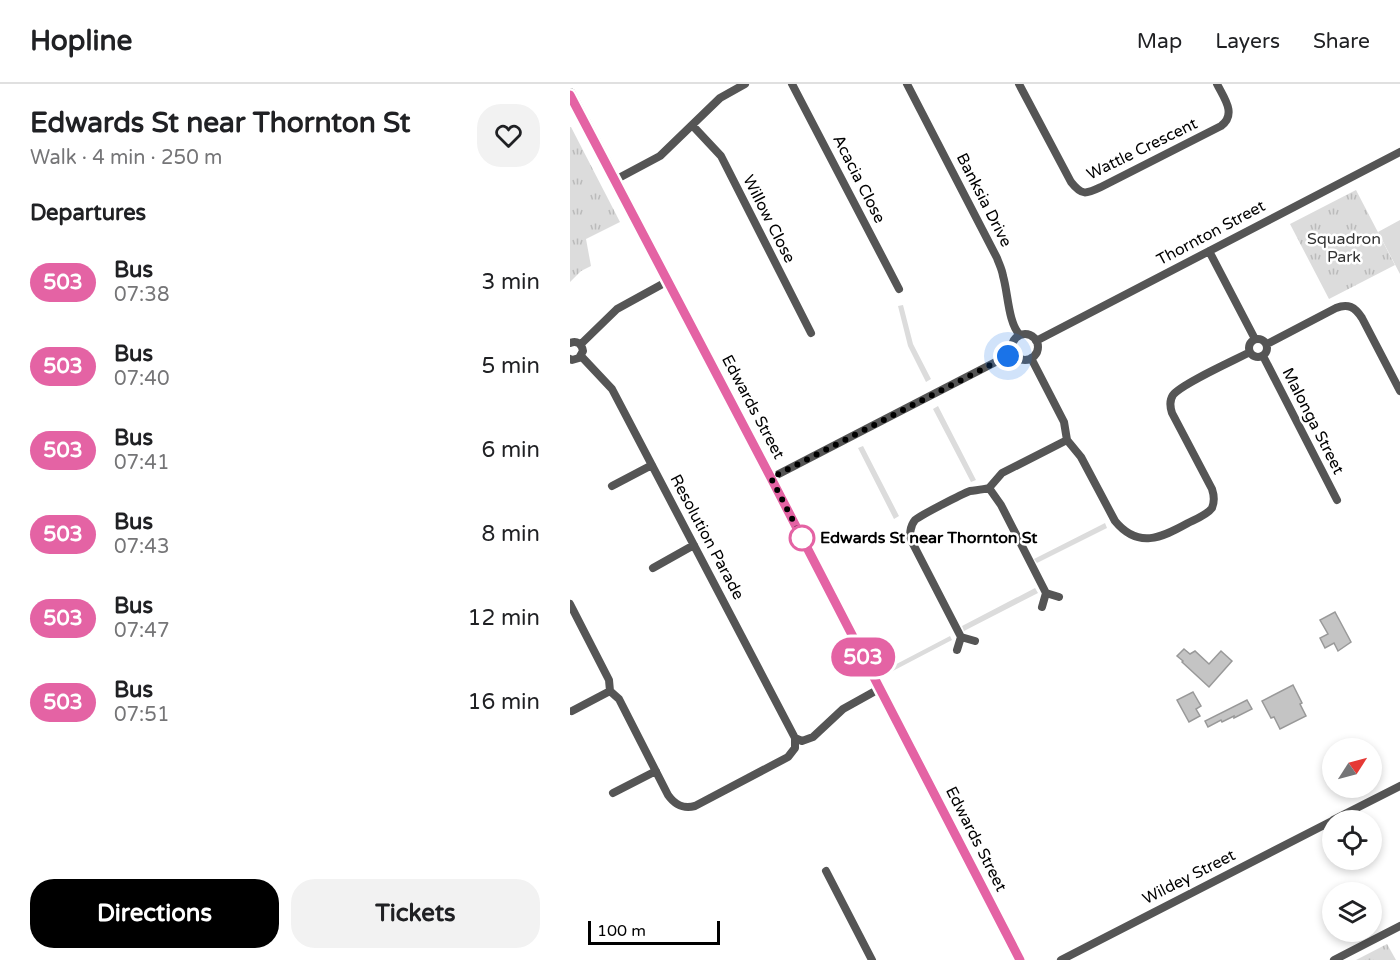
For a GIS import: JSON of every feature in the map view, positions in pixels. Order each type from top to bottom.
[{"type":"main road","name":"Edwards Street","points":[[570,94],[1020,960]]},
{"type":"street","points":[[615,180],[660,156],[720,98],[745,84]]},
{"type":"street","name":"Acacia Close","points":[[792,84],[899,289]]},
{"type":"street","name":"Banksia Drive","points":[[907,84],[1001,266],[1013,323],[1020,335]]},
{"type":"street","name":"Wattle Crescent","points":[[1020,84],[1071,182],[1077,191],[1083,193],[1101,187],[1226,123],[1228,105],[1217,84]]},
{"type":"street","name":"Willow Close","points":[[692,125],[721,156],[811,333]]},
{"type":"street","name":"Thornton Street","points":[[1036,341],[1400,152]]},
{"type":"street","points":[[1209,251],[1255,339]]},
{"type":"street","points":[[580,344],[617,309],[668,281]]},
{"type":"street","points":[[1267,344],[1342,305],[1350,306],[1355,308],[1362,318],[1400,391]]},
{"type":"street","points":[[1027,334],[1034,338],[1037,345],[1036,353],[1023,360],[1013,353],[1012,342],[1020,335],[1027,334]]},
{"type":"street","points":[[1255,339],[1263,339],[1267,344],[1268,349],[1263,356],[1256,357],[1250,352],[1249,346],[1255,339]]},
{"type":"street","points":[[570,343],[580,344],[583,351],[576,360],[570,359]]},
{"type":"street","points":[[1030,358],[1064,422],[1067,440],[1081,457],[1115,521],[1122,529],[1134,536],[1148,539],[1161,537],[1210,511],[1214,501],[1212,489],[1172,413],[1170,402],[1172,397],[1182,387],[1250,352]]},
{"type":"street","points":[[771,478],[1013,353]]},
{"type":"street","name":"Resolution Parade","points":[[581,356],[612,389],[795,738]]},
{"type":"street","name":"Malonga Street","points":[[1263,356],[1337,500]]},
{"type":"street","points":[[957,650],[961,637],[910,538],[914,522],[921,516],[966,493],[988,488],[1002,473],[1067,440]]},
{"type":"street","points":[[612,486],[652,465]]},
{"type":"street","points":[[988,488],[1001,505],[1046,593],[1042,607]]},
{"type":"street","points":[[653,568],[694,546]]},
{"type":"street","points":[[1046,593],[1059,597]]},
{"type":"street","points":[[570,604],[609,680],[610,691],[619,699],[668,795],[674,803],[684,807],[695,806],[788,757],[795,748],[795,738],[802,741],[813,737],[843,709],[879,689]]},
{"type":"street","points":[[961,637],[975,641]]},
{"type":"street","points":[[572,711],[610,691]]},
{"type":"street","points":[[613,793],[656,771]]},
{"type":"street","name":"Wildey Street","points":[[1353,810],[1400,786]]},
{"type":"street","name":"Wildey Street","points":[[1061,960],[1322,826]]},
{"type":"street","points":[[826,871],[872,960]]},
{"type":"street","points":[[1334,960],[1400,926]]},
{"type":"green space","points":[[570,127],[620,222],[586,239],[591,266],[581,271],[570,282]]},
{"type":"green space","name":"Squadron Park","points":[[1356,190],[1395,265],[1329,299],[1290,224]]},
{"type":"green space","points":[[1400,220],[1400,274],[1378,232]]},
{"type":"green space","points":[[903,305],[913,344],[931,379],[926,382],[908,346],[898,306]]},
{"type":"green space","points":[[938,406],[976,480],[971,482],[933,409]]},
{"type":"green space","points":[[863,446],[899,516],[894,519],[858,448]]},
{"type":"green space","points":[[1105,523],[1107,528],[1037,563],[1034,559]]},
{"type":"green space","points":[[1035,588],[1038,593],[964,631],[962,626]]},
{"type":"green space","points":[[950,636],[952,640],[887,674],[885,670]]},
{"type":"green space","points":[[1387,944],[1396,960],[1356,960]]},
{"type":"building","points":[[1335,612],[1351,642],[1338,651],[1334,643],[1325,648],[1320,638],[1328,634],[1320,620]]},
{"type":"building","points":[[1184,649],[1190,654],[1195,651],[1209,664],[1221,651],[1232,661],[1209,687],[1177,656]]},
{"type":"building","points":[[1293,685],[1306,716],[1280,729],[1262,701]]},
{"type":"building","points":[[1193,692],[1201,706],[1196,709],[1200,716],[1189,722],[1177,700]]},
{"type":"building","points":[[1247,700],[1252,709],[1208,727],[1205,721]]},
{"type":"bus line","name":"503","points":[[570,95],[1020,960]]},
{"type":"place","name":"Edwards St near Thornton St","points":[[802,538]]},
{"type":"route","points":[[802,538],[771,478],[1008,356]]}]
